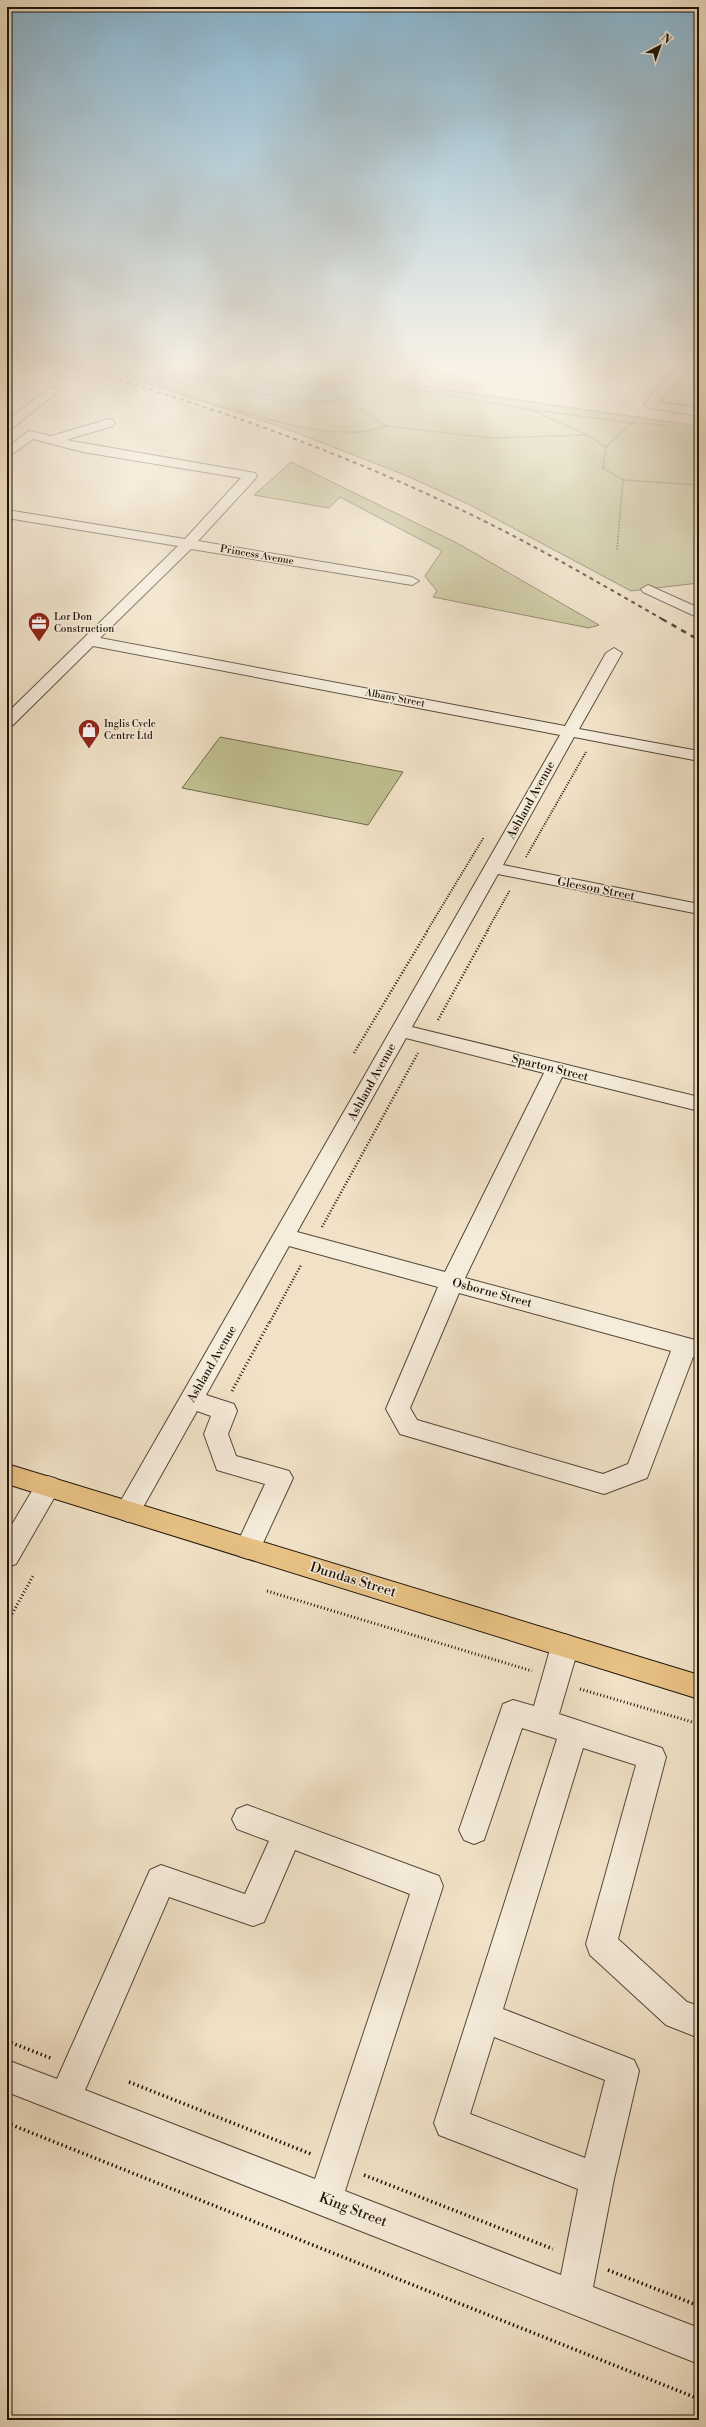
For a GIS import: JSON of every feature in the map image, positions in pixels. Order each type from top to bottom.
[{"type":"main road","name":"Dundas Street","points":[[7,1474],[699,1687]]},
{"type":"street","points":[[7,722],[188,544],[242,484]]},
{"type":"street","name":"Princess Avenue","points":[[7,514],[412,582]]},
{"type":"street","points":[[648,589],[699,614]]},
{"type":"street","name":"Albany Street","points":[[90,641],[699,756]]},
{"type":"street","name":"Ashland Avenue","points":[[128,1511],[285,1237],[614,653]]},
{"type":"street","name":"Gleeson Street","points":[[493,868],[699,909]]},
{"type":"street","name":"Sparton Street","points":[[401,1031],[699,1104]]},
{"type":"street","points":[[556,1069],[452,1282],[398,1409],[409,1427],[604,1484],[638,1471],[692,1348]]},
{"type":"street","name":"Osborne Street","points":[[285,1237],[692,1348]]},
{"type":"street","points":[[192,1400],[225,1411],[216,1434],[226,1463],[280,1478],[248,1548]]},
{"type":"street","points":[[7,1556],[48,1486]]},
{"type":"street","points":[[543,1722],[565,1646]]},
{"type":"street","points":[[474,1830],[513,1713],[652,1757],[601,1944],[677,2014],[699,2022]]},
{"type":"street","points":[[574,1732],[483,2017],[452,2123],[597,2179]]},
{"type":"street","points":[[247,1819],[428,1886],[325,2199]]},
{"type":"street","points":[[65,2098],[161,1880],[253,1911],[288,1833]]},
{"type":"street","points":[[483,2017],[623,2071],[597,2179],[574,2297]]},
{"type":"street","name":"King Street","points":[[7,2076],[699,2346]]},
{"type":"path","points":[[617,550],[624,484]]},
{"type":"path","points":[[534,859],[526,858],[587,750]]},
{"type":"path","points":[[354,1053],[486,834]]},
{"type":"path","points":[[436,1024],[514,883]]},
{"type":"path","points":[[318,1232],[419,1052],[426,1054]]},
{"type":"path","points":[[229,1397],[301,1265]]},
{"type":"path","points":[[7,1623],[33,1576]]},
{"type":"path","points":[[267,1591],[540,1673]]},
{"type":"path","points":[[580,1688],[699,1724]]},
{"type":"path","points":[[7,2041],[60,2062]]},
{"type":"path","points":[[129,2082],[699,2306]]},
{"type":"path","points":[[7,2123],[699,2399]]},
{"type":"green space","points":[[266,484],[337,484],[457,543],[599,625],[589,628],[433,597],[437,591],[425,576],[442,551],[340,497],[329,508],[254,495]]},
{"type":"green space","points":[[425,484],[699,484],[699,583],[631,591],[470,505]]},
{"type":"green space","points":[[220,737],[403,772],[368,825],[182,788]]},
{"type":"railway","points":[[406,484],[507,532],[664,620]]},
{"type":"railway","points":[[662,619],[699,640]]},
{"type":"place","name":"Lor Don Construction","points":[[39,642]]},
{"type":"place","name":"Inglis Cycle Centre Ltd","points":[[89,750]]}]
